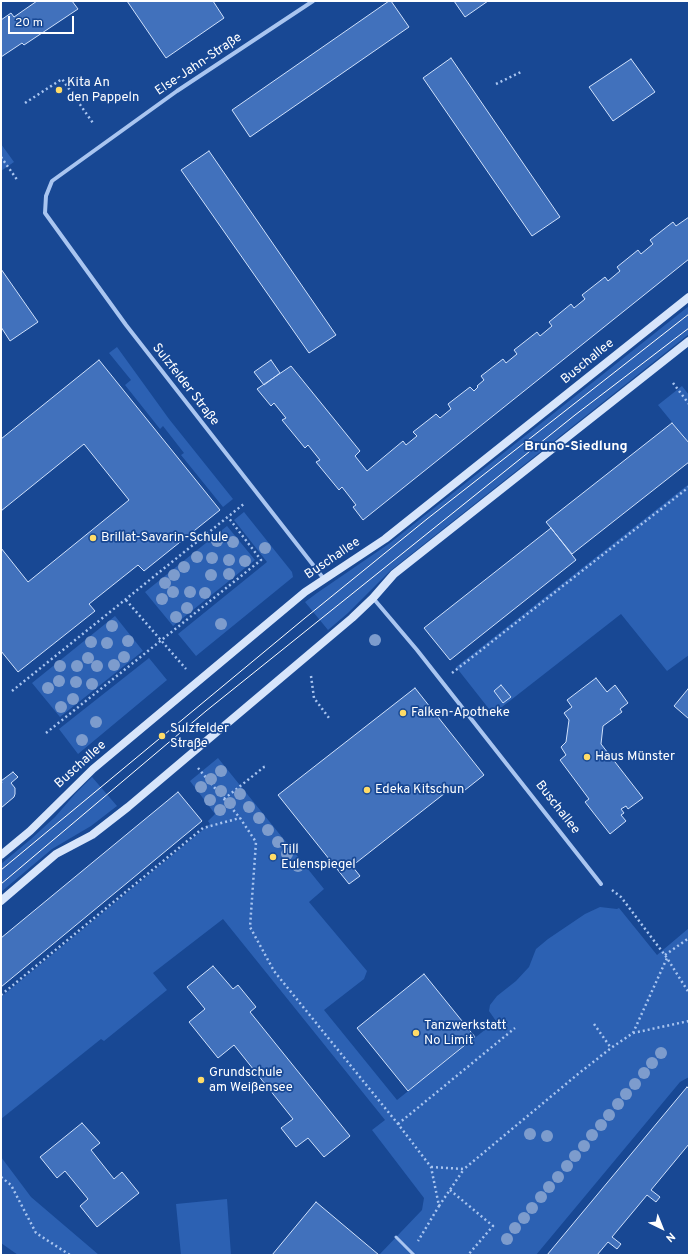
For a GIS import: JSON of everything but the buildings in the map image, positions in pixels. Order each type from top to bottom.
[{"type":"main road","name":"Buschallee","points":[[1,855],[30,831],[93,769],[292,603],[324,579],[385,539],[689,297]]},
{"type":"main road","points":[[1,901],[56,854],[92,835],[128,806],[352,618],[373,598],[394,574],[689,341]]},
{"type":"street","name":"Else-Jahn-Straße","points":[[46,196],[52,180],[177,91],[313,1]]},
{"type":"street","name":"Sulzfelder Straße","points":[[46,196],[45,213],[105,296],[186,403],[324,579]]},
{"type":"street","name":"Buschallee","points":[[373,598],[417,650],[601,884]]},
{"type":"lane","points":[[396,1237],[413,1254]]},
{"type":"path","points":[[496,84],[523,71]]},
{"type":"path","points":[[25,103],[62,79],[93,123]]},
{"type":"path","points":[[1,157],[18,181]]},
{"type":"path","points":[[673,384],[689,404]]},
{"type":"path","points":[[441,682],[689,487]]},
{"type":"path","points":[[12,691],[245,503]]},
{"type":"path","points":[[46,733],[261,560],[228,518]]},
{"type":"path","points":[[126,600],[186,670]]},
{"type":"path","points":[[311,676],[314,698],[329,718]]},
{"type":"path","points":[[224,799],[267,766]]},
{"type":"path","points":[[198,768],[240,818],[256,842],[250,927],[274,971],[431,1167],[439,1206]]},
{"type":"path","points":[[1,995],[203,828],[240,818]]},
{"type":"path","points":[[601,884],[621,897],[665,955],[689,993]]},
{"type":"path","points":[[665,955],[689,938]]},
{"type":"path","points":[[633,1033],[667,958]]},
{"type":"path","points":[[413,1254],[439,1206],[464,1169],[611,1048],[633,1033],[689,1021]]},
{"type":"path","points":[[594,1024],[611,1048]]},
{"type":"path","points":[[398,1124],[515,1028]]},
{"type":"path","points":[[431,1167],[464,1169]]},
{"type":"path","points":[[1,1177],[10,1185],[36,1233],[70,1255]]},
{"type":"path","points":[[450,1190],[493,1226],[468,1255]]},
{"type":"shaded area","points":[[1,144],[14,162],[1,171]]},
{"type":"shaded area","points":[[689,306],[689,334],[390,571],[348,613],[328,630],[305,602],[390,543]]},
{"type":"shaded area","points":[[117,347],[169,419],[233,499],[223,507],[181,455],[184,453],[163,426],[160,429],[125,385],[131,380],[109,353]]},
{"type":"shaded area","points":[[682,386],[689,395],[689,443],[658,405]]},
{"type":"shaded area","points":[[689,484],[689,655],[667,671],[621,614],[493,714],[456,667]]},
{"type":"shaded area","points":[[244,512],[292,572],[293,577],[196,656],[178,634],[267,562],[234,520]]},
{"type":"shaded area","points":[[227,526],[255,560],[173,626],[145,592]]},
{"type":"shaded area","points":[[115,616],[143,651],[60,717],[32,683]]},
{"type":"shaded area","points":[[149,658],[167,680],[78,754],[59,729]]},
{"type":"shaded area","points":[[218,758],[324,889],[309,902],[367,971],[364,979],[324,1010],[397,1100],[496,1021],[489,1011],[490,1005],[497,996],[516,981],[529,967],[536,949],[585,914],[600,907],[619,908],[657,955],[689,928],[689,1077],[680,1082],[536,1255],[379,1255],[422,1210],[424,1198],[372,1130],[385,1120],[223,919],[153,973],[167,990],[104,1041],[101,1039],[1,1119],[1,997],[210,824],[208,821],[215,814],[190,781]]},
{"type":"shaded area","points":[[92,777],[117,806],[91,826],[52,849],[1,892],[1,864],[55,817]]},
{"type":"shaded area","points":[[1,1157],[31,1197],[99,1255],[18,1255],[1,1243]]},
{"type":"shaded area","points":[[227,1199],[231,1255],[181,1255],[176,1204]]},
{"type":"tram line","points":[[1,870],[427,519],[689,314]]},
{"type":"tram line","points":[[1,884],[206,711],[575,415],[689,328]]},
{"type":"place","name":"Kita An den Pappeln","points":[[59,90]]},
{"type":"place","name":"Brillat-Savarin-Schule","points":[[93,538]]},
{"type":"place","name":"Falken-Apotheke","points":[[403,713]]},
{"type":"place","name":"Sulzfelder Straße","points":[[162,736]]},
{"type":"place","name":"Haus Münster","points":[[587,757]]},
{"type":"place","name":"Edeka Kitschun","points":[[367,790]]},
{"type":"place","name":"Till Eulenspiegel","points":[[273,857]]},
{"type":"place","name":"Tanzwerkstatt No Limit","points":[[416,1033]]},
{"type":"place","name":"Grundschule am Weißensee","points":[[201,1080]]},
{"type":"district","name":"Bruno-Siedlung","points":[[576,447]]}]
